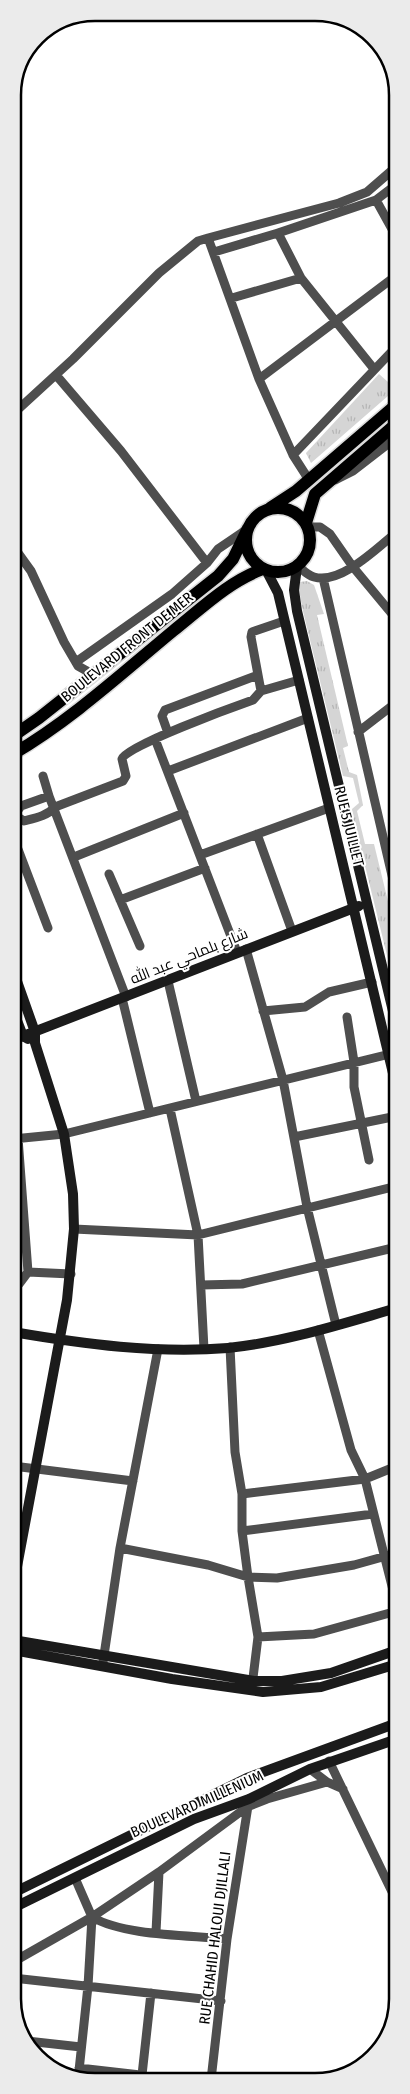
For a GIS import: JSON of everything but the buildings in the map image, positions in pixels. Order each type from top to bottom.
[{"type":"main road","points":[[21,731],[40,718],[218,576],[233,559],[248,528],[258,515],[296,491],[389,411]]},
{"type":"main road","points":[[307,525],[316,494],[328,481],[389,430]]},
{"type":"main road","points":[[248,528],[246,536],[248,551],[257,564],[265,569],[279,572],[297,566],[310,548],[310,534],[307,525],[293,511],[276,508],[267,510]]},
{"type":"main road","name":"RUE 5 JUILLET","points":[[297,566],[294,590],[297,611],[389,996]]},
{"type":"main road","name":"RUE 5 JUILLET","points":[[265,569],[278,593],[389,1050]]},
{"type":"main road","name":"BOULEVARD FRONT DE MER","points":[[21,749],[37,740],[79,708],[232,584],[265,569]]},
{"type":"main road","name":"شارع بلماحي عبد الله","points":[[21,1037],[366,903]]},
{"type":"main road","points":[[21,993],[35,1032],[35,1044],[64,1134],[72,1194],[74,1229],[71,1274],[21,1532]]},
{"type":"main road","points":[[21,1039],[35,1044]]},
{"type":"main road","points":[[21,1333],[58,1340],[158,1350],[204,1349],[291,1338],[389,1310]]},
{"type":"main road","points":[[21,1642],[103,1661]]},
{"type":"main road","points":[[21,1651],[103,1661],[252,1686],[294,1691],[322,1687],[389,1666]]},
{"type":"main road","points":[[252,1686],[332,1673],[389,1653]]},
{"type":"main road","name":"BOULEVARD MILLENIUM","points":[[21,1889],[247,1778],[389,1727]]},
{"type":"main road","name":"BOULEVARD MILLENIUM","points":[[21,1904],[194,1819],[248,1803],[310,1769],[389,1741]]},
{"type":"street","points":[[21,407],[56,375],[159,273],[198,241],[340,203],[367,192],[389,173]]},
{"type":"street","points":[[214,252],[278,234],[376,200],[389,190]]},
{"type":"street","points":[[376,200],[389,224]]},
{"type":"street","points":[[278,234],[301,278],[374,369]]},
{"type":"street","points":[[208,238],[232,298],[259,379],[293,454],[309,480]]},
{"type":"street","points":[[232,298],[301,278]]},
{"type":"street","points":[[259,379],[389,281]]},
{"type":"street","points":[[293,454],[389,354]]},
{"type":"street","points":[[56,375],[121,451],[207,563]]},
{"type":"street","points":[[328,481],[340,479],[354,472],[389,444]]},
{"type":"street","points":[[307,525],[326,529],[389,610]]},
{"type":"street","points":[[76,662],[172,594],[207,563],[218,549],[248,528]]},
{"type":"street","points":[[297,566],[308,574],[323,578],[354,567],[389,539]]},
{"type":"street","points":[[21,557],[32,571],[78,666],[94,675]]},
{"type":"street","points":[[323,578],[358,732],[389,855]]},
{"type":"street","points":[[261,691],[251,637],[252,632],[284,621]]},
{"type":"street","points":[[168,733],[162,716],[166,710],[258,675]]},
{"type":"street","points":[[21,819],[24,821],[39,818],[50,812],[54,807],[123,781],[126,776],[122,759],[125,754],[155,738],[253,700],[261,691],[300,680]]},
{"type":"street","points":[[358,732],[389,708]]},
{"type":"street","points":[[168,771],[308,718]]},
{"type":"street","points":[[155,738],[205,868],[241,951],[264,1012],[283,1080],[307,1207],[336,1325]]},
{"type":"street","points":[[43,776],[124,998],[150,1113]]},
{"type":"street","points":[[21,806],[49,796]]},
{"type":"street","points":[[200,855],[329,808]]},
{"type":"street","points":[[74,857],[184,813]]},
{"type":"street","points":[[257,834],[292,931]]},
{"type":"street","points":[[21,857],[48,928]]},
{"type":"street","points":[[120,900],[205,868]]},
{"type":"street","points":[[109,874],[140,946]]},
{"type":"street","points":[[168,980],[196,1101]]},
{"type":"street","points":[[264,1012],[305,1007],[329,992],[372,982]]},
{"type":"street","points":[[347,1017],[354,1062],[354,1087],[369,1160]]},
{"type":"street","points":[[21,1138],[64,1134],[389,1054]]},
{"type":"street","points":[[170,1109],[198,1235],[204,1349]]},
{"type":"street","points":[[294,1137],[389,1118]]},
{"type":"street","points":[[74,1229],[198,1235],[389,1188]]},
{"type":"street","points":[[21,1194],[28,1272],[21,1281]]},
{"type":"street","points":[[201,1285],[242,1284],[389,1249]]},
{"type":"street","points":[[28,1272],[71,1274]]},
{"type":"street","points":[[318,1330],[351,1450],[364,1479],[389,1574]]},
{"type":"street","points":[[230,1347],[235,1452],[242,1494],[242,1531],[258,1637],[252,1686]]},
{"type":"street","points":[[103,1661],[120,1548],[158,1350]]},
{"type":"street","points":[[21,1467],[133,1481]]},
{"type":"street","points":[[242,1494],[364,1479],[389,1469]]},
{"type":"street","points":[[242,1531],[373,1514]]},
{"type":"street","points":[[120,1548],[208,1565],[248,1577],[277,1578],[389,1556]]},
{"type":"street","points":[[258,1637],[314,1634],[389,1613]]},
{"type":"street","points":[[330,1761],[389,1885]]},
{"type":"street","points":[[310,1769],[326,1782],[343,1789]]},
{"type":"street","points":[[21,1957],[92,1917],[159,1872],[248,1803],[326,1782]]},
{"type":"street","name":"RUE CHAHID HALOUI DJILLALI","points":[[212,2073],[227,1939],[248,1803]]},
{"type":"street","points":[[156,1932],[159,1872]]},
{"type":"street","points":[[75,1878],[92,1917],[80,2068],[132,2073]]},
{"type":"street","points":[[92,1917],[105,1925],[227,1939]]},
{"type":"street","points":[[21,1979],[221,2001]]},
{"type":"street","points":[[142,2073],[151,1993]]},
{"type":"street","points":[[35,2042],[81,2047]]},
{"type":"green space","points":[[379,374],[389,383],[389,395],[311,463],[306,453]]},
{"type":"green space","points":[[307,581],[314,585],[324,614],[317,615],[348,746],[343,748],[349,772],[357,775],[363,805],[357,811],[365,844],[374,844],[389,905],[389,963],[353,817],[352,809],[359,803],[353,778],[343,776],[302,607],[299,589],[300,582]]}]
